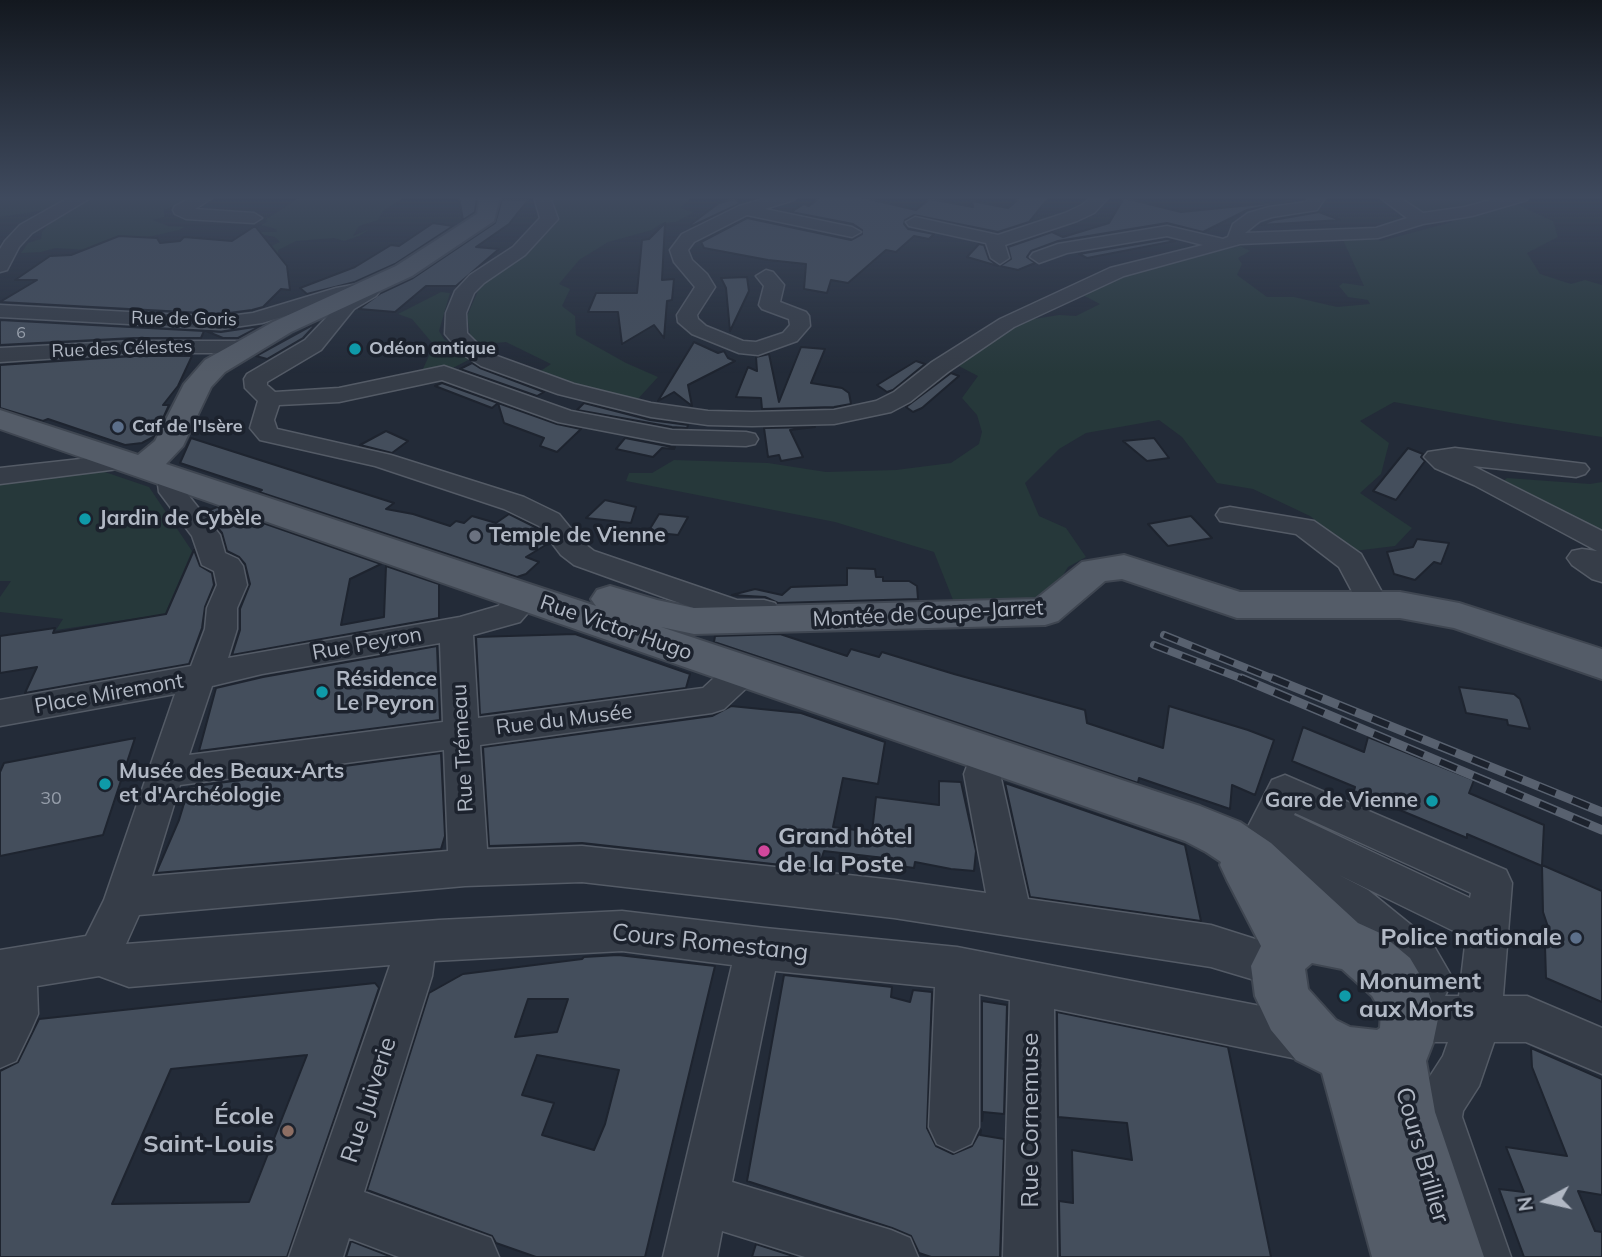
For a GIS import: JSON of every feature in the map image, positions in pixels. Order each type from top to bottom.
[{"type":"main road","points":[[145,469],[168,446],[204,376],[244,347],[397,275],[428,256]]},
{"type":"main road","name":"Rue Victor Hugo","points":[[0,419],[1200,826],[1251,848]]},
{"type":"main road","name":"Montée de Coupe-Jarret","points":[[526,598],[539,587],[546,585],[682,620],[803,620],[1045,612],[1095,570],[1112,567],[1136,570],[1237,605],[1400,605],[1459,616],[1602,664]]},
{"type":"main road","points":[[1251,848],[1302,952]]},
{"type":"main road","points":[[1361,951],[1391,977],[1406,1004],[1367,1041],[1301,1026],[1282,996],[1302,952],[1361,951]]},
{"type":"main road","name":"Cours Brillier","points":[[1367,1041],[1405,1257]]},
{"type":"main road","name":"Cours Brillier","points":[[1367,1041],[1405,1112],[1451,1257]]},
{"type":"street","points":[[512,256],[464,291],[456,313],[456,334],[478,354],[505,367],[566,389],[651,410],[729,419],[801,419],[851,415],[883,407],[902,397],[940,367],[1007,323],[1106,276],[1181,256]]},
{"type":"street","points":[[681,256],[683,262],[700,278],[705,287],[687,315],[688,322],[699,330],[739,347],[758,349],[790,337],[800,326],[799,316],[769,305],[774,285],[766,276]]},
{"type":"street","name":"Rue de Goris","points":[[0,311],[222,323],[255,319],[343,292],[369,287]]},
{"type":"street","points":[[369,287],[367,294],[347,305],[313,345],[255,379],[256,388],[270,399],[339,395],[444,373],[566,417],[673,437],[752,439],[848,425],[851,415]]},
{"type":"street","points":[[0,326],[104,341]]},
{"type":"street","name":"Rue des Célestes","points":[[0,355],[104,341],[141,353],[244,347]]},
{"type":"street","points":[[270,399],[262,420],[262,428],[268,435],[382,460],[514,503],[549,520],[571,548],[584,558],[735,611],[788,611],[803,620]]},
{"type":"street","points":[[1576,470],[1455,456],[1437,457],[1444,463],[1483,479],[1602,542]]},
{"type":"street","points":[[0,475],[145,469],[172,492],[206,535],[212,558],[228,566],[232,585],[222,608],[221,629],[210,664],[200,677]]},
{"type":"street","points":[[1230,515],[1304,527],[1351,561],[1374,605]]},
{"type":"street","points":[[1602,561],[1582,558],[1602,572]]},
{"type":"street","name":"Rue Peyron","points":[[200,677],[262,662],[460,628],[509,614],[526,598]]},
{"type":"street","name":"Rue Trémeau","points":[[460,628],[456,640],[468,857],[465,868]]},
{"type":"street","name":"Rue du Musée","points":[[167,771],[201,769],[712,700],[742,672]]},
{"type":"street","name":"Place Miremont","points":[[0,713],[200,677]]},
{"type":"street","name":"Place Miremont","points":[[99,955],[125,897],[186,709],[200,677]]},
{"type":"street","points":[[988,755],[982,774],[983,782],[1009,916]]},
{"type":"street","points":[[1251,848],[1488,927],[1479,1018],[1462,1069],[1440,1104],[1438,1117],[1484,1257]]},
{"type":"street","points":[[1251,848],[1353,904],[1416,956],[1432,979],[1367,1041]]},
{"type":"street","points":[[125,897],[465,868],[582,864],[784,885],[1227,949],[1302,952]]},
{"type":"street","name":"Cours Romestang","points":[[99,955],[129,966],[416,942],[622,931],[957,968],[1367,1041],[1479,1018],[1527,1019],[1602,1051]]},
{"type":"street","name":"Rue Juiverie","points":[[316,1257],[410,976],[416,942]]},
{"type":"street","points":[[690,1257],[758,948]]},
{"type":"street","points":[[0,1045],[15,1014],[8,969],[99,955]]},
{"type":"street","points":[[954,1127],[957,968]]},
{"type":"street","name":"Rue Cornemuse","points":[[1030,1257],[1032,983]]},
{"type":"street","points":[[703,1199],[891,1257]]},
{"type":"street","points":[[334,1207],[472,1257]]},
{"type":"shaded area","points":[[516,256],[586,256],[559,284],[570,289],[562,306],[575,316],[576,335],[626,363],[658,377],[636,401],[539,372],[551,364],[506,342],[475,345],[467,316],[481,284]]},
{"type":"shaded area","points":[[1198,256],[1242,256],[1238,258],[1242,264],[1237,275],[1267,297],[1294,297],[1337,307],[1370,304],[1368,300],[1348,297],[1339,286],[1343,283],[1364,286],[1350,256],[1529,256],[1540,274],[1571,284],[1585,280],[1602,285],[1602,437],[1394,402],[1360,421],[1389,443],[1381,474],[1360,493],[1412,528],[1395,546],[1354,551],[1310,516],[1253,489],[1217,483],[1182,437],[1159,420],[1086,433],[1059,449],[1025,483],[1039,516],[1066,528],[1086,557],[1068,567],[1057,585],[1039,601],[957,610],[934,552],[835,522],[626,481],[629,473],[652,473],[674,460],[768,463],[826,472],[896,470],[951,463],[979,444],[982,432],[977,415],[962,398],[978,376],[955,364],[1029,317],[1034,319],[1059,315],[1076,316],[1100,304],[1081,294],[1103,281],[1157,265]]},
{"type":"shaded area","points":[[441,292],[450,293],[439,331],[444,339],[472,358],[447,371],[422,371],[434,345],[412,319],[398,314]]},
{"type":"shaded area","name":"Jardin de Cybèle","points":[[102,471],[149,487],[192,551],[165,614],[56,630],[63,619],[0,612],[0,597],[11,581],[0,581],[0,481]]},
{"type":"shaded area","points":[[1507,478],[1590,484],[1602,482],[1602,538],[1499,485]]},
{"type":"building","points":[[50,256],[279,256],[287,266],[290,290],[281,289],[263,307],[221,314],[0,302],[37,280],[15,280]]},
{"type":"building","points":[[374,256],[408,256],[355,282],[307,294],[300,288],[355,267]]},
{"type":"building","points":[[446,256],[491,256],[456,286],[426,286],[395,312],[359,309],[381,293],[413,278]]},
{"type":"building","points":[[641,256],[663,256],[662,280],[674,279],[672,300],[667,301],[664,338],[654,325],[622,344],[618,312],[588,312],[596,293],[637,293]]},
{"type":"building","points":[[745,256],[879,256],[848,283],[831,280],[827,293],[804,289],[806,264]]},
{"type":"building","points":[[988,256],[998,266],[967,257]]},
{"type":"building","points":[[1010,256],[1028,256],[1035,263],[1018,270],[1000,266],[1011,259]]},
{"type":"building","points":[[747,277],[749,291],[730,331],[726,288],[721,278]]},
{"type":"building","points":[[0,320],[204,331],[201,338],[134,338],[0,345]]},
{"type":"building","points":[[318,322],[303,338],[267,359],[256,356]]},
{"type":"building","points":[[261,326],[238,338],[223,338],[206,331],[221,332]]},
{"type":"building","points":[[694,342],[718,353],[724,351],[728,358],[735,361],[688,385],[692,406],[674,392],[658,401]]},
{"type":"building","points":[[801,347],[825,349],[811,383],[842,388],[849,393],[851,404],[762,409],[761,398],[736,397],[748,367],[757,371],[756,357],[769,354],[779,402]]},
{"type":"building","points":[[134,356],[192,356],[178,386],[163,405],[169,405],[155,436],[142,443],[125,445],[48,419],[43,421],[0,408],[0,365]]},
{"type":"building","points":[[916,361],[925,364],[893,390],[887,392],[877,385]]},
{"type":"building","points":[[472,363],[544,392],[537,396],[460,369]]},
{"type":"building","points":[[951,373],[959,376],[922,408],[913,412],[906,407]]},
{"type":"building","points":[[442,383],[557,424],[581,429],[557,452],[540,446],[544,438],[504,423],[498,403],[492,408],[435,386]]},
{"type":"building","points":[[584,403],[650,420],[688,425],[687,428],[672,427],[577,410]]},
{"type":"building","points":[[815,427],[790,430],[803,457],[781,461],[779,455],[768,457],[764,428]]},
{"type":"building","points":[[386,431],[408,441],[392,453],[360,445]]},
{"type":"building","points":[[191,438],[394,503],[386,509],[450,526],[456,521],[464,523],[472,516],[496,523],[509,514],[537,528],[549,543],[526,557],[539,562],[526,574],[517,577],[259,492],[262,490],[180,463]]},
{"type":"building","points":[[625,438],[675,447],[662,448],[653,457],[616,449]]},
{"type":"building","points":[[1154,438],[1169,458],[1147,461],[1123,441]]},
{"type":"building","points":[[1408,448],[1423,454],[1421,457],[1425,461],[1396,500],[1373,491]]},
{"type":"building","points":[[605,500],[636,507],[631,523],[586,518]]},
{"type":"building","points":[[217,507],[381,564],[350,579],[341,625],[384,617],[386,566],[439,584],[439,618],[232,655],[240,630],[240,609],[250,584],[245,564],[239,557],[227,551],[222,533],[205,512]]},
{"type":"building","points":[[659,514],[688,517],[678,535],[648,532]]},
{"type":"building","points":[[1191,516],[1212,538],[1168,546],[1148,524]]},
{"type":"building","points":[[1417,539],[1449,543],[1441,564],[1434,562],[1415,580],[1394,574],[1387,552],[1413,547]]},
{"type":"building","points":[[194,550],[200,566],[212,573],[214,585],[189,664],[25,693],[37,667],[0,673],[0,636],[55,628],[53,633],[166,614]]},
{"type":"building","points":[[847,568],[875,569],[876,577],[883,577],[883,581],[909,581],[917,586],[918,599],[778,603],[765,597],[732,595],[755,589],[782,595],[791,587],[847,585]]},
{"type":"building","points":[[575,634],[690,674],[686,688],[480,715],[476,637]]},
{"type":"building","points":[[780,634],[847,656],[851,649],[879,657],[882,652],[1085,710],[1087,723],[1163,748],[1169,706],[1274,740],[1255,795],[1232,785],[1230,809],[1139,778],[1138,783],[714,642],[715,636]]},
{"type":"building","points":[[437,646],[440,720],[199,751],[216,688]]},
{"type":"building","points":[[1459,687],[1514,694],[1520,699],[1530,729],[1508,725],[1507,720],[1466,713]]},
{"type":"building","points":[[731,706],[801,713],[885,742],[878,784],[843,778],[833,827],[872,832],[876,797],[939,805],[939,781],[961,782],[976,851],[974,871],[915,862],[914,868],[892,865],[893,859],[824,851],[818,869],[582,843],[489,846],[483,747],[712,716]]},
{"type":"building","points":[[1303,727],[1364,752],[1368,737],[1474,780],[1469,793],[1544,825],[1542,865],[1602,891],[1602,1002],[1546,978],[1545,946],[1552,939],[1543,912],[1542,866],[1354,791],[1355,787],[1292,761]]},
{"type":"building","points":[[135,738],[103,835],[0,856],[0,772],[4,763]]},
{"type":"building","points":[[441,753],[445,836],[441,849],[156,873],[179,820],[189,787]]},
{"type":"building","points":[[1005,783],[1185,845],[1201,921],[1030,897]]},
{"type":"building","points":[[618,955],[715,966],[645,1257],[536,1257],[496,1243],[492,1236],[367,1190],[429,993],[463,974],[584,957]],"holes":[[[528,999],[568,999],[557,1032],[515,1037]],[[537,1055],[619,1070],[605,1124],[594,1150],[542,1135],[554,1103],[522,1095]]]},
{"type":"building","points":[[784,975],[892,987],[891,997],[910,1002],[913,990],[932,992],[927,1128],[936,1146],[953,1154],[972,1146],[981,1130],[980,1135],[1004,1139],[1000,1257],[931,1257],[919,1253],[911,1236],[892,1228],[747,1181]]},
{"type":"building","points":[[375,983],[379,988],[287,1257],[0,1257],[0,1071],[18,1062],[39,1019]],"holes":[[[307,1055],[249,1202],[112,1204],[171,1069]]]},
{"type":"building","points":[[982,1001],[1007,1005],[1004,1114],[983,1112],[982,1121]]},
{"type":"building","points":[[1057,1012],[1228,1047],[1271,1257],[1060,1257],[1059,1201],[1073,1203],[1072,1150],[1132,1160],[1127,1123],[1058,1117]]},
{"type":"building","points":[[1531,1048],[1602,1079],[1602,1195],[1578,1191],[1595,1231],[1602,1232],[1602,1257],[1524,1257],[1499,1189],[1524,1192],[1506,1147],[1567,1156],[1532,1067]]},
{"type":"building","points":[[351,1241],[392,1257],[346,1257]]},
{"type":"building","points":[[756,1244],[796,1257],[752,1257]]},
{"type":"railway","points":[[1164,635],[1276,680]]},
{"type":"railway","points":[[1154,645],[1245,680]]},
{"type":"railway","points":[[1241,678],[1602,830]]},
{"type":"railway","points":[[1272,678],[1602,812]]},
{"type":"place","name":"Odéon antique","points":[[355,349]]},
{"type":"place","name":"Caf de l'Isère","points":[[118,427]]},
{"type":"place","name":"Jardin de Cybèle","points":[[85,519]]},
{"type":"place","name":"Temple de Vienne","points":[[475,536]]},
{"type":"place","name":"Résidence Le Peyron","points":[[322,692]]},
{"type":"place","name":"Musée des Beaux-Arts et d'Archéologie","points":[[105,784]]},
{"type":"place","name":"Gare de Vienne","points":[[1432,801]]},
{"type":"place","name":"Grand hôtel de la Poste","points":[[764,851]]},
{"type":"place","name":"Police nationale","points":[[1576,938]]},
{"type":"place","name":"Monument aux Morts","points":[[1345,996]]},
{"type":"place","name":"École Saint-Louis","points":[[288,1131]]}]
